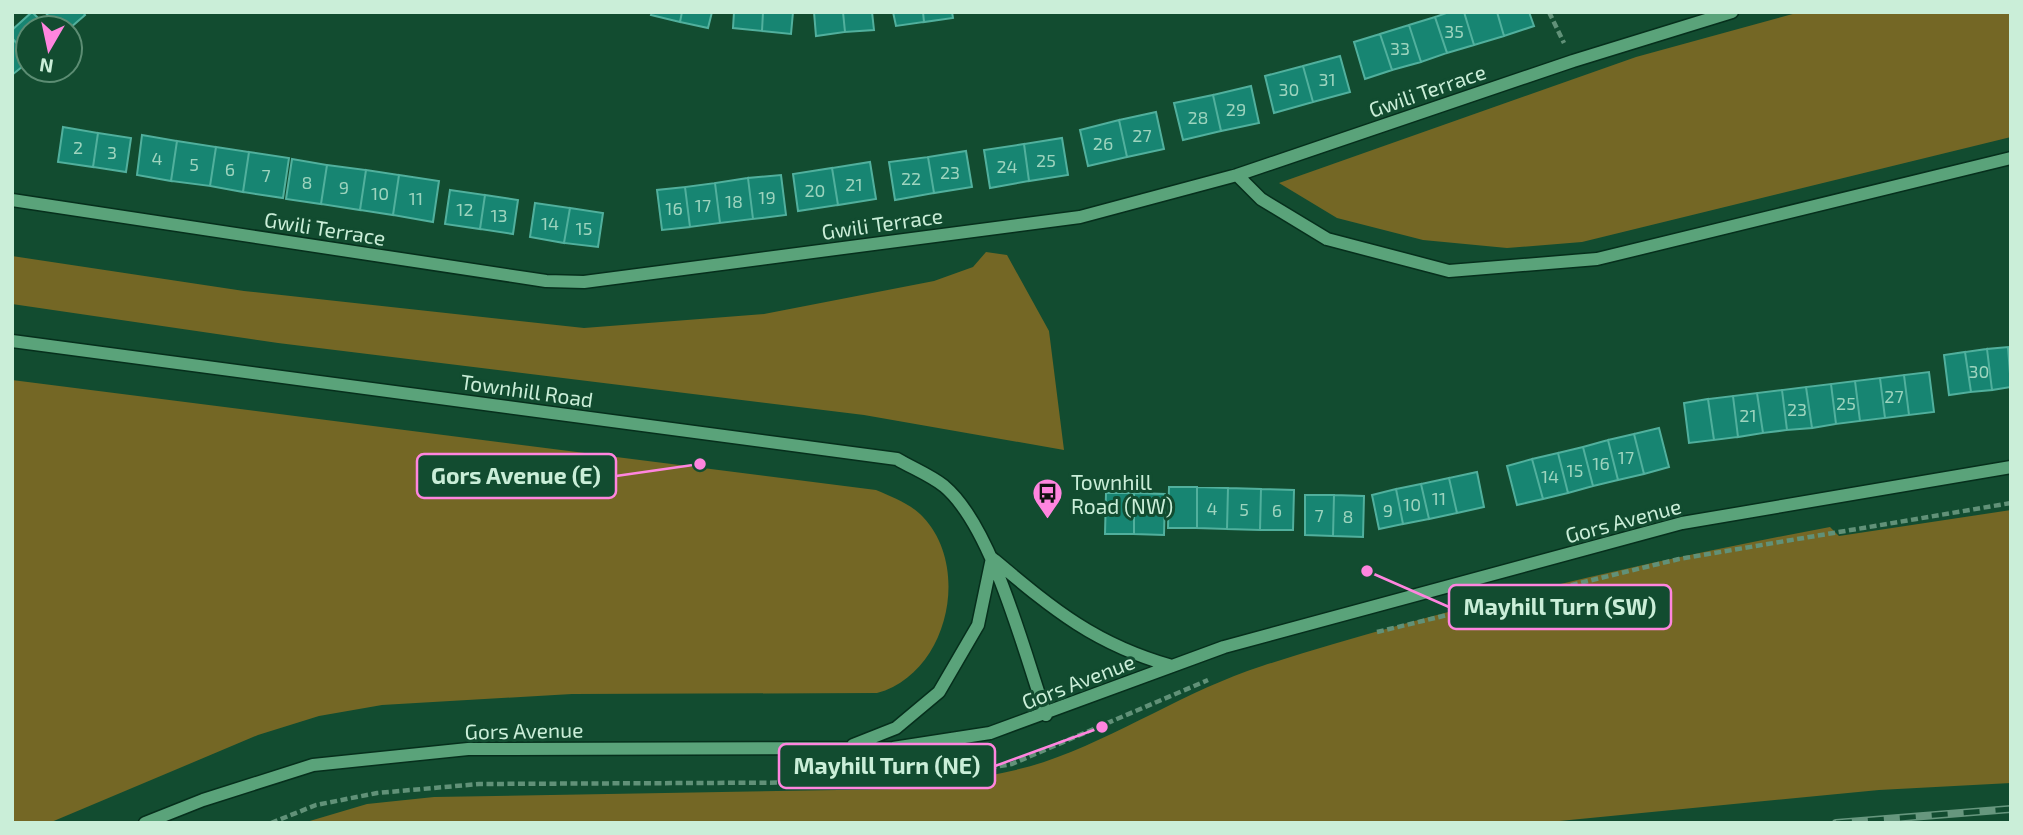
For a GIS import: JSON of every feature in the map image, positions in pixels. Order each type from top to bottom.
[{"type":"street","name":"Gwili Terrace","points":[[12,200],[532,279],[584,282],[1080,216],[1237,175],[1573,61],[1732,12]]},
{"type":"street","points":[[1237,175],[1261,199],[1327,239],[1449,271],[1597,259],[2011,158]]},
{"type":"street","name":"Townhill Road","points":[[12,341],[897,459],[944,486],[975,523],[992,558],[1046,715]]},
{"type":"street","name":"Gors Avenue","points":[[145,823],[203,800],[313,765],[468,749],[893,748],[990,733],[1046,715],[1224,647],[1682,523],[2011,467]]},
{"type":"street","points":[[845,748],[896,728],[939,692],[978,625],[992,558]]},
{"type":"street","name":"Townhill Road","points":[[992,558],[1059,614],[1102,641],[1172,666]]},
{"type":"path","points":[[1549,12],[1573,61]]},
{"type":"shaded area","points":[[1800,12],[2011,12],[2011,137],[1582,242],[1507,248],[1423,240],[1337,218],[1279,183],[1636,57]]},
{"type":"shaded area","points":[[986,252],[1007,255],[1049,331],[1064,450],[864,415],[278,343],[12,304],[12,256],[244,291],[584,328],[764,314],[934,281],[973,267]]},
{"type":"shaded area","points":[[12,380],[876,490],[913,508],[923,517],[938,539],[946,564],[948,591],[945,617],[935,643],[921,665],[901,682],[877,693],[572,694],[382,705],[319,716],[258,735],[49,823],[12,823]]},
{"type":"shaded area","points":[[2011,510],[2011,783],[1879,790],[1539,823],[303,823],[367,804],[434,797],[899,789],[991,775],[1027,767],[1072,752],[1234,676],[1402,624],[1615,571],[1830,527],[1839,536]]},
{"type":"building","points":[[45,12],[83,12],[85,15],[84,14]]},
{"type":"building","points":[[652,12],[682,12],[680,22],[651,15]]},
{"type":"building","points":[[682,12],[712,12],[708,28],[680,22]]},
{"type":"building","points":[[734,12],[763,12],[762,31],[733,28]]},
{"type":"building","points":[[763,12],[793,12],[791,34],[762,31]]},
{"type":"building","points":[[814,12],[843,12],[845,32],[816,36]]},
{"type":"building","points":[[843,12],[872,12],[874,30],[845,32]]},
{"type":"building","points":[[893,12],[923,12],[924,22],[896,26]]},
{"type":"building","points":[[923,12],[952,12],[953,18],[924,22]]},
{"type":"building","points":[[1449,12],[1464,12],[1474,45],[1447,53],[1435,17]]},
{"type":"building","points":[[1464,12],[1497,12],[1504,36],[1474,45]]},
{"type":"building","points":[[1497,12],[1529,12],[1534,26],[1504,36]]},
{"type":"building","points":[[1435,17],[1447,53],[1421,62],[1409,25]]},
{"type":"building","points":[[1409,25],[1421,62],[1392,70],[1380,34]]},
{"type":"building","points":[[1380,34],[1392,70],[1365,79],[1354,42]]},
{"type":"building","points":[[12,38],[14,73],[12,75]]},
{"type":"building","points":[[1340,56],[1350,92],[1313,102],[1303,66]]},
{"type":"building","points":[[1303,66],[1313,102],[1274,113],[1265,76]]},
{"type":"building","points":[[1251,86],[1259,123],[1221,131],[1213,95]]},
{"type":"building","points":[[1213,95],[1221,131],[1183,140],[1174,103]]},
{"type":"building","points":[[1156,112],[1164,149],[1127,157],[1119,120]]},
{"type":"building","points":[[1119,120],[1127,157],[1088,166],[1080,130]]},
{"type":"building","points":[[63,127],[98,133],[93,167],[58,162]]},
{"type":"building","points":[[98,133],[131,138],[126,172],[93,167]]},
{"type":"building","points":[[142,135],[177,141],[171,181],[137,175]]},
{"type":"building","points":[[1062,138],[1068,175],[1029,181],[1024,144]]},
{"type":"building","points":[[177,141],[216,147],[210,186],[171,181]]},
{"type":"building","points":[[1024,144],[1029,181],[990,188],[984,150]]},
{"type":"building","points":[[216,147],[249,152],[243,192],[210,186]]},
{"type":"building","points":[[966,151],[972,187],[934,193],[928,157]]},
{"type":"building","points":[[249,152],[289,158],[283,198],[243,192]]},
{"type":"building","points":[[928,157],[934,193],[895,200],[889,162]]},
{"type":"building","points":[[292,159],[327,165],[321,204],[286,199]]},
{"type":"building","points":[[870,162],[876,199],[838,205],[832,168]]},
{"type":"building","points":[[327,165],[366,170],[360,210],[321,204]]},
{"type":"building","points":[[832,168],[838,205],[798,211],[793,174]]},
{"type":"building","points":[[366,170],[399,175],[393,215],[360,210]]},
{"type":"building","points":[[399,175],[439,181],[433,222],[393,215]]},
{"type":"building","points":[[781,175],[786,215],[753,219],[748,178]]},
{"type":"building","points":[[748,178],[753,219],[720,223],[715,183]]},
{"type":"building","points":[[715,183],[720,223],[690,227],[685,187]]},
{"type":"building","points":[[685,187],[690,227],[662,230],[657,190]]},
{"type":"building","points":[[450,190],[485,195],[480,229],[445,224]]},
{"type":"building","points":[[485,195],[518,200],[513,234],[480,229]]},
{"type":"building","points":[[535,203],[570,208],[564,243],[530,237]]},
{"type":"building","points":[[570,208],[603,213],[598,247],[564,243]]},
{"type":"building","points":[[2008,347],[2011,387],[1992,390],[1987,349]]},
{"type":"building","points":[[1987,349],[1992,390],[1971,392],[1965,352]]},
{"type":"building","points":[[1965,352],[1971,392],[1949,395],[1944,355]]},
{"type":"building","points":[[1929,372],[1934,412],[1909,415],[1904,375]]},
{"type":"building","points":[[1904,375],[1909,415],[1885,418],[1880,378]]},
{"type":"building","points":[[1880,378],[1885,418],[1860,421],[1855,381]]},
{"type":"building","points":[[1855,381],[1860,421],[1836,424],[1831,384]]},
{"type":"building","points":[[1831,384],[1836,424],[1812,428],[1806,387]]},
{"type":"building","points":[[1806,387],[1812,428],[1787,430],[1782,390]]},
{"type":"building","points":[[1782,390],[1787,430],[1763,433],[1757,393]]},
{"type":"building","points":[[1757,393],[1763,433],[1738,437],[1733,396]]},
{"type":"building","points":[[1733,396],[1738,437],[1714,440],[1708,399]]},
{"type":"building","points":[[1708,399],[1714,440],[1689,443],[1684,403]]},
{"type":"building","points":[[1659,428],[1669,467],[1644,474],[1634,434]]},
{"type":"building","points":[[1634,434],[1644,474],[1618,480],[1608,440]]},
{"type":"building","points":[[1608,440],[1618,480],[1593,486],[1583,447]]},
{"type":"building","points":[[1583,447],[1593,486],[1568,493],[1558,453]]},
{"type":"building","points":[[1558,453],[1568,493],[1543,499],[1532,459]]},
{"type":"building","points":[[1532,459],[1543,499],[1517,505],[1507,466]]},
{"type":"building","points":[[1477,472],[1484,507],[1457,513],[1449,478]]},
{"type":"building","points":[[1449,478],[1457,513],[1429,519],[1421,484]]},
{"type":"building","points":[[1421,484],[1429,519],[1403,524],[1396,489]]},
{"type":"building","points":[[1169,487],[1197,487],[1197,528],[1168,528]]},
{"type":"building","points":[[1197,487],[1228,488],[1227,529],[1197,528]]},
{"type":"building","points":[[1228,488],[1261,489],[1260,530],[1227,529]]},
{"type":"building","points":[[1261,489],[1294,490],[1293,530],[1260,530]]},
{"type":"building","points":[[1396,489],[1403,524],[1379,529],[1372,495]]},
{"type":"building","points":[[1106,493],[1134,493],[1134,534],[1105,534]]},
{"type":"building","points":[[1134,493],[1165,494],[1164,535],[1134,534]]},
{"type":"building","points":[[1305,495],[1334,495],[1333,536],[1305,535]]},
{"type":"building","points":[[1334,495],[1364,496],[1363,537],[1333,536]]},
{"type":"railway","points":[[1836,823],[2011,809]]},
{"type":"place","name":"Gors Avenue (E)","points":[[700,464]]},
{"type":"place","name":"Townhill Road (NW)","points":[[1048,520]]},
{"type":"place","name":"Mayhill Turn (SW)","points":[[1367,571]]},
{"type":"place","name":"Mayhill Turn (NE)","points":[[1102,727]]}]
